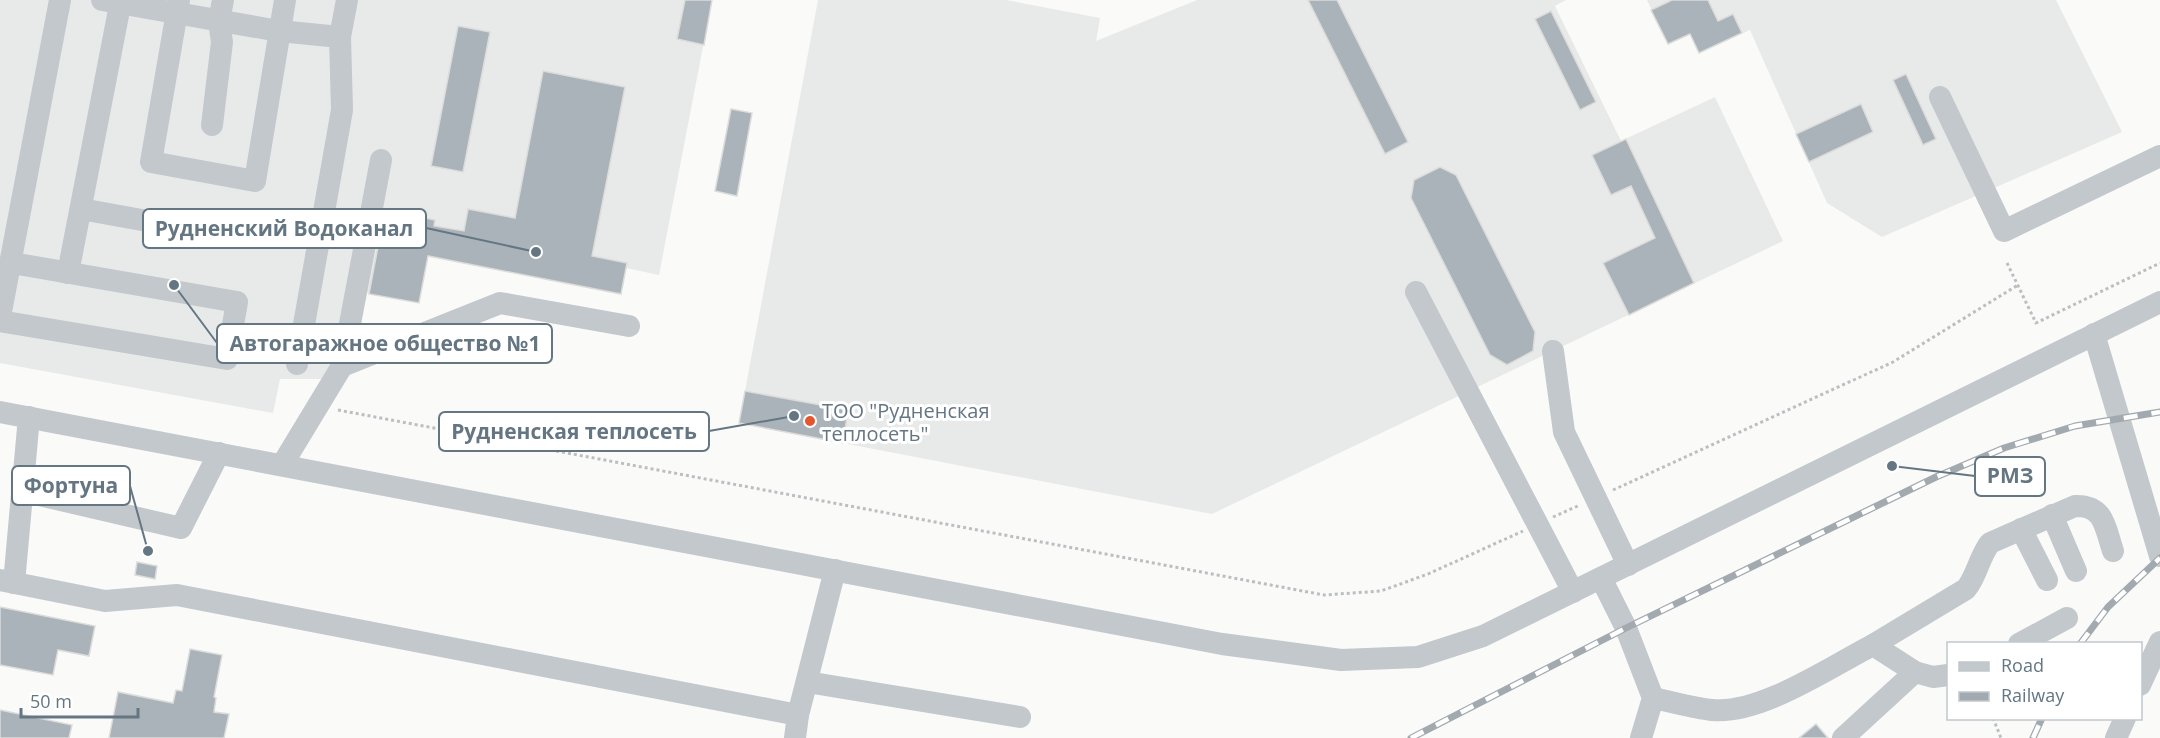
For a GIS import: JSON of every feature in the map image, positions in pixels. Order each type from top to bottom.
[{"type":"street","points":[[12,263],[237,302],[227,359],[0,319],[60,0]]},
{"type":"street","points":[[178,7],[151,162],[255,181],[285,0]]},
{"type":"street","points":[[297,364],[342,110],[340,37],[347,0]]},
{"type":"street","points":[[69,273],[115,1],[221,10],[279,31],[340,37]]},
{"type":"street","points":[[212,125],[222,42],[221,10]]},
{"type":"street","points":[[1940,97],[2004,231],[2160,156]]},
{"type":"street","points":[[282,465],[342,366],[381,160]]},
{"type":"street","points":[[81,209],[241,238]]},
{"type":"street","points":[[1416,292],[1573,592]]},
{"type":"street","points":[[0,412],[1222,644],[1341,660],[1419,657],[1483,636],[2160,302]]},
{"type":"street","points":[[342,366],[500,303],[629,326]]},
{"type":"street","points":[[2094,334],[2160,555]]},
{"type":"street","points":[[1552,351],[1564,432],[1628,565]]},
{"type":"street","points":[[29,417],[22,491],[7,582],[105,601],[177,595],[798,715]]},
{"type":"street","points":[[22,491],[181,528],[219,453]]},
{"type":"street","points":[[1653,698],[1714,710],[1748,707],[1769,700],[1873,645],[1966,590],[1990,543],[2075,506],[2095,509],[2101,517],[2114,551]]},
{"type":"street","points":[[2052,515],[2076,571]]},
{"type":"street","points":[[2021,529],[2047,580]]},
{"type":"street","points":[[795,738],[798,715],[835,570]]},
{"type":"street","points":[[1601,578],[1626,628],[1653,698],[1641,738]]},
{"type":"street","points":[[2023,642],[2067,618]]},
{"type":"street","points":[[2142,681],[2160,642]]},
{"type":"street","points":[[1873,645],[1915,672],[1933,677],[1947,675]]},
{"type":"street","points":[[1843,738],[1915,672]]},
{"type":"street","points":[[807,682],[1020,717]]},
{"type":"street","points":[[2116,738],[2124,720]]},
{"type":"path","points":[[2007,263],[2036,323],[2160,263]]},
{"type":"path","points":[[318,407],[1324,595],[1381,591],[1428,574],[1893,362],[2018,285]]},
{"type":"path","points":[[1994,720],[2001,738]]},
{"type":"shaded area","points":[[0,0],[712,0],[659,275],[626,268],[621,294],[428,256],[419,303],[364,292],[334,363],[324,379],[280,379],[273,413],[0,363]]},
{"type":"shaded area","points":[[818,0],[1006,0],[1100,18],[1096,41],[1197,0],[1566,0],[1555,6],[1621,141],[1715,97],[1783,241],[1212,514],[739,423]]},
{"type":"shaded area","points":[[1647,0],[2056,0],[2122,132],[1882,237],[1827,203],[1750,30],[1699,53],[1690,34],[1668,44]]},
{"type":"building","points":[[685,0],[712,0],[704,45],[677,39]]},
{"type":"building","points":[[1308,0],[1337,0],[1408,142],[1385,154]]},
{"type":"building","points":[[1672,0],[1708,0],[1718,21],[1733,14],[1742,33],[1699,53],[1690,34],[1668,44],[1651,10]]},
{"type":"building","points":[[1551,11],[1596,102],[1580,110],[1535,19]]},
{"type":"building","points":[[458,26],[490,32],[463,172],[431,166]]},
{"type":"building","points":[[543,71],[625,87],[592,256],[627,263],[621,294],[428,256],[419,303],[369,294],[385,210],[435,220],[434,226],[464,231],[468,209],[515,218]]},
{"type":"building","points":[[1906,74],[1936,139],[1923,145],[1893,80]]},
{"type":"building","points":[[1861,104],[1873,132],[1809,162],[1796,134]]},
{"type":"building","points":[[731,109],[752,113],[737,196],[715,191]]},
{"type":"building","points":[[1626,139],[1694,283],[1629,315],[1603,263],[1655,238],[1631,186],[1611,195],[1592,155]]},
{"type":"building","points":[[1440,167],[1456,175],[1535,332],[1533,351],[1507,365],[1490,355],[1411,198],[1414,180]]},
{"type":"building","points":[[745,391],[848,410],[843,443],[739,423]]},
{"type":"building","points":[[137,562],[157,566],[155,579],[135,575]]},
{"type":"building","points":[[0,607],[95,626],[89,656],[58,650],[53,675],[0,665]]},
{"type":"building","points":[[190,649],[222,655],[214,697],[216,698],[214,712],[229,714],[224,738],[109,738],[118,692],[173,703],[176,690],[182,691]]},
{"type":"building","points":[[0,710],[72,725],[69,738],[0,738]]},
{"type":"building","points":[[1816,724],[1828,738],[1799,738]]},
{"type":"railway","points":[[1411,738],[1626,628],[1936,477],[2004,448],[2075,426],[2160,412]]},
{"type":"railway","points":[[2082,642],[2108,607],[2160,558]]},
{"type":"railway","points":[[2033,738],[2041,720]]},
{"type":"place","name":"Рудненский Водоканал","points":[[536,252]]},
{"type":"place","name":"Автогаражное общество №1","points":[[174,285]]},
{"type":"place","name":"Рудненская теплосеть","points":[[794,416]]},
{"type":"place","name":"ТОО \"Рудненская теплосеть\"","points":[[810,421]]},
{"type":"place","name":"РМЗ","points":[[1892,466]]},
{"type":"place","name":"Фортуна","points":[[148,551]]}]
